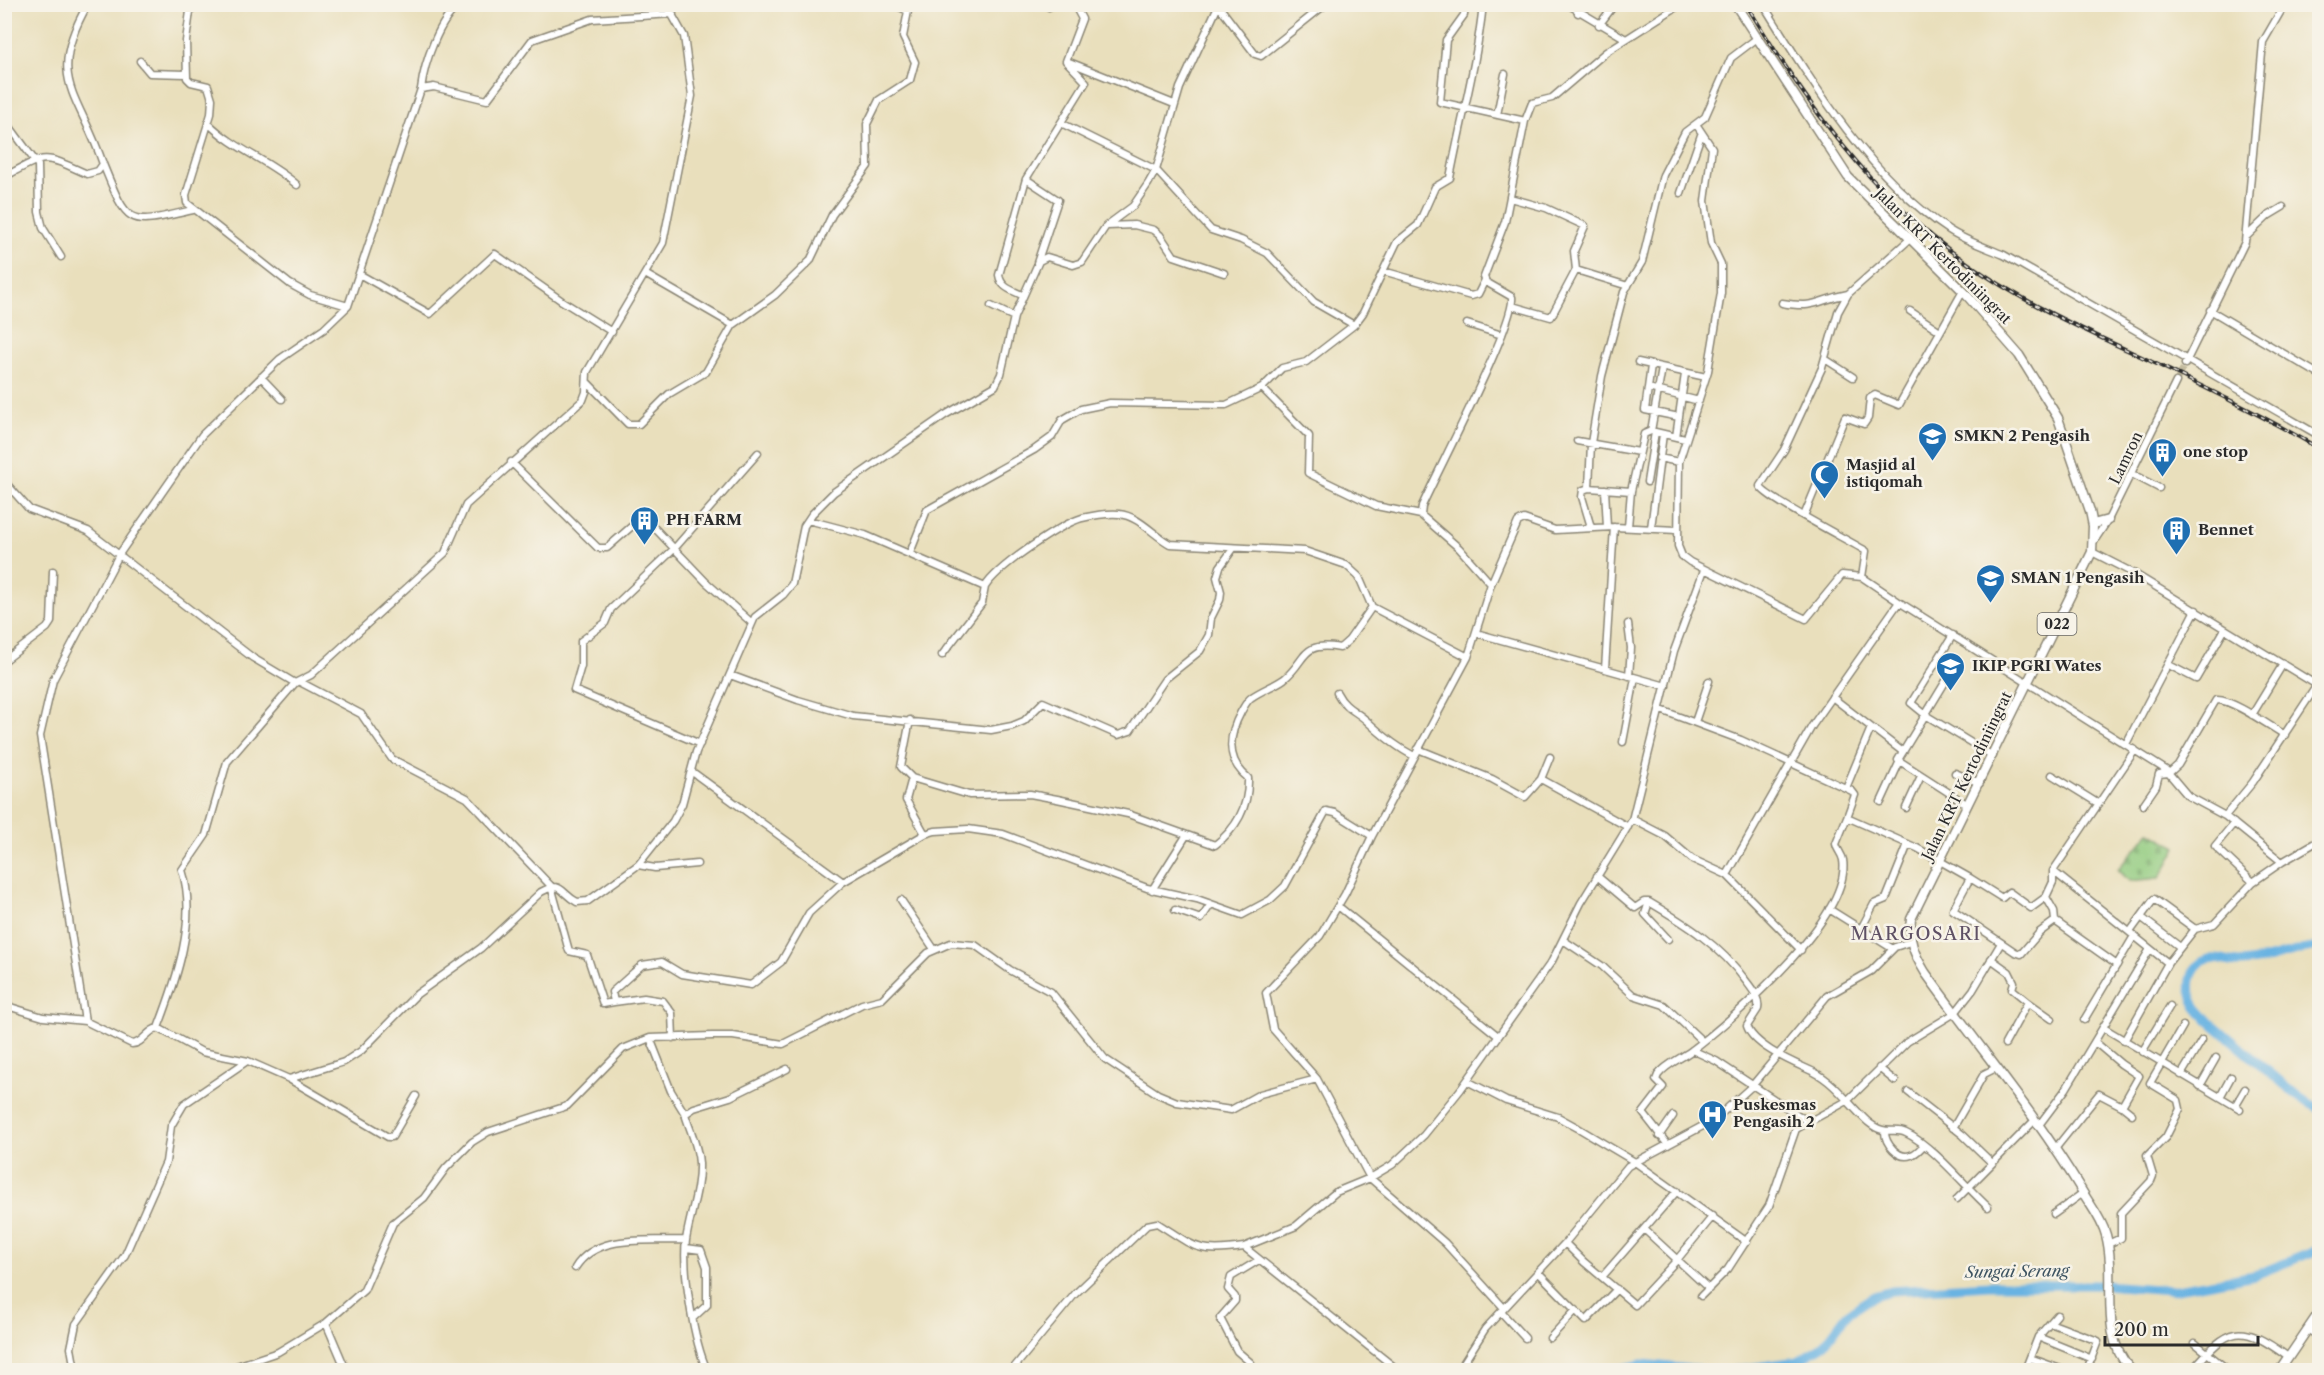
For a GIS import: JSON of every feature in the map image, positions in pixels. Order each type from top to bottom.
[{"type":"main road","name":"Jalan KRT Kertodiniingrat","points":[[1735,4],[1848,177],[1963,291],[2019,355],[2058,418],[2068,441],[2093,524],[2092,552],[1911,919],[1910,942]]},
{"type":"main road","points":[[2093,524],[2108,520]]},
{"type":"main road","points":[[1910,942],[1916,958],[2037,1123],[2097,1214],[2108,1244],[2112,1275],[2111,1298],[2115,1348],[2131,1371]]},
{"type":"main road","points":[[2280,1371],[2319,1311]]},
{"type":"street","points":[[88,4],[74,28],[65,60],[69,84],[120,205],[132,217],[145,221],[193,210]]},
{"type":"street","points":[[192,4],[186,40],[186,74],[191,82],[205,85],[210,91],[212,104],[185,200],[193,210],[290,284],[310,295],[348,306]]},
{"type":"street","points":[[85,1021],[40,736],[53,680],[120,553],[202,435],[280,358],[324,329],[348,306],[421,89],[425,67],[450,11],[461,4]]},
{"type":"street","points":[[158,1028],[181,967],[188,888],[182,870],[207,835],[226,762],[297,682],[445,553],[466,505],[511,462],[583,400],[587,372],[663,243],[692,96],[684,36],[666,4]]},
{"type":"street","points":[[587,382],[628,424],[639,424],[669,394],[706,372],[733,326],[775,295],[810,261],[832,215],[868,166],[867,124],[879,100],[910,80],[915,62],[903,37],[910,8],[893,4]]},
{"type":"street","points":[[1066,61],[1082,19],[1074,4]]},
{"type":"street","points":[[1036,265],[1047,256],[1079,265],[1106,226],[1139,199],[1156,170],[1174,104],[1219,5],[1253,52],[1261,56],[1326,4]]},
{"type":"street","points":[[1465,4],[1464,15],[1446,40],[1440,102],[1525,121]]},
{"type":"street","points":[[910,553],[927,510],[1034,450],[1052,437],[1062,420],[1081,409],[1110,403],[1226,405],[1262,388],[1282,368],[1306,362],[1354,325],[1363,313],[1396,242],[1418,225],[1434,188],[1449,178],[1463,108],[1476,63],[1483,4]]},
{"type":"street","points":[[1567,4],[1578,13],[1626,39]]},
{"type":"street","points":[[1578,13],[1585,4]]},
{"type":"street","points":[[1599,25],[1615,4]]},
{"type":"street","points":[[1383,271],[1471,296],[1478,294],[1505,222],[1525,121],[1534,101],[1552,98],[1567,83],[1626,39],[1681,4]]},
{"type":"street","points":[[1763,4],[1829,110],[1886,174],[1937,221],[1966,239],[2004,255],[2319,436]]},
{"type":"street","points":[[2186,361],[2246,236],[2263,42],[2285,4]]},
{"type":"street","points":[[421,89],[434,87],[487,100],[532,40],[592,19],[673,14]]},
{"type":"street","points":[[1589,488],[1591,443],[1602,376],[1624,292],[1642,262],[1659,187],[1668,163],[1685,132],[1707,114],[1731,58],[1756,39]]},
{"type":"street","points":[[140,61],[150,73],[186,74]]},
{"type":"street","points":[[1066,61],[1174,104]]},
{"type":"street","points":[[1022,295],[1006,288],[1000,282],[999,275],[1026,179],[1086,82],[1066,61]]},
{"type":"street","points":[[1497,115],[1505,74]]},
{"type":"street","points":[[4,119],[35,160],[40,173],[39,212],[43,228],[61,257]]},
{"type":"street","points":[[208,123],[231,142],[285,175],[297,185]]},
{"type":"street","points":[[1061,123],[1156,170],[1211,230],[1242,240],[1268,253],[1314,302],[1354,325]]},
{"type":"street","points":[[1696,124],[1701,135],[1712,148],[1705,201],[1712,243],[1721,268],[1717,323],[1706,377],[1679,462],[1677,530],[1682,556],[1704,570],[1806,619],[1842,575],[1862,576],[1899,602],[2169,773],[2188,796],[2225,816],[2282,862]]},
{"type":"street","points":[[1681,193],[1701,135]]},
{"type":"street","points":[[4,177],[35,160],[52,158],[87,174],[98,171],[103,164]]},
{"type":"street","points":[[289,1079],[344,1062],[361,1051],[417,994],[481,948],[532,899],[551,886],[559,887],[577,902],[588,901],[638,865],[680,810],[700,744],[756,614],[783,595],[792,584],[808,520],[834,492],[945,415],[995,386],[1001,374],[1014,317],[1036,265],[1058,200],[1026,179]]},
{"type":"street","points":[[1510,198],[1546,208],[1585,226],[1574,251],[1576,270],[1551,317],[1512,306]]},
{"type":"street","points":[[2246,236],[2268,216],[2283,207]]},
{"type":"street","points":[[1106,226],[1134,225],[1154,230],[1174,256],[1224,273]]},
{"type":"street","points":[[1862,576],[1866,551],[1763,492],[1760,486],[1784,450],[1825,359],[1838,312],[1848,294],[1910,239]]},
{"type":"street","points":[[359,274],[430,314],[495,254],[562,301],[612,332]]},
{"type":"street","points":[[1576,270],[1628,286]]},
{"type":"street","points":[[645,274],[733,326]]},
{"type":"street","points":[[1421,515],[1422,506],[1502,335],[1512,306],[1510,294],[1485,280]]},
{"type":"street","points":[[1804,516],[1845,417],[1864,424],[1868,418],[1870,398],[1875,395],[1899,405],[1963,291]]},
{"type":"street","points":[[1782,303],[1805,307],[1848,294]]},
{"type":"street","points":[[992,306],[1014,317]]},
{"type":"street","points":[[2210,310],[2319,375]]},
{"type":"street","points":[[1910,311],[1940,331]]},
{"type":"street","points":[[1467,324],[1502,335]]},
{"type":"street","points":[[1825,359],[1853,377]]},
{"type":"street","points":[[1638,362],[1684,374],[1706,377]]},
{"type":"street","points":[[1652,366],[1644,408],[1679,417]]},
{"type":"street","points":[[1647,482],[1654,412],[1662,368]]},
{"type":"street","points":[[1676,437],[1684,374]]},
{"type":"street","points":[[261,377],[282,399]]},
{"type":"street","name":"Lamron","points":[[2094,541],[2108,520],[2132,474],[2176,382]]},
{"type":"street","points":[[1262,388],[1309,436],[1308,473],[1376,506],[1421,515],[1459,548],[1491,584]]},
{"type":"street","points":[[1648,388],[1699,400]]},
{"type":"street","points":[[1628,527],[1631,491],[1644,434],[1653,431],[1685,439]]},
{"type":"street","points":[[1651,528],[1655,482],[1663,434]]},
{"type":"street","points":[[1577,441],[1639,452]]},
{"type":"street","points":[[700,744],[574,690],[581,666],[582,641],[605,623],[611,609],[674,549],[758,453]]},
{"type":"street","points":[[1659,458],[1679,462]]},
{"type":"street","points":[[511,462],[598,548],[606,548],[643,518],[720,596],[752,622]]},
{"type":"street","points":[[2132,474],[2159,488]]},
{"type":"street","points":[[4,480],[29,508],[82,527],[120,553],[160,587],[253,658],[361,714],[392,759],[467,798],[551,886],[569,951],[587,955],[603,1004],[644,998],[663,1001],[672,1013],[673,1038]]},
{"type":"street","points":[[1633,481],[1655,482]]},
{"type":"street","points":[[1591,527],[1582,494],[1583,490],[1589,488],[1631,491]]},
{"type":"street","points":[[1605,489],[1611,527],[1605,669]]},
{"type":"street","points":[[942,655],[982,603],[985,587],[992,576],[1019,554],[1081,518],[1119,514],[1139,521],[1170,544],[1305,551],[1346,565],[1359,577],[1372,607],[1468,657]]},
{"type":"street","points":[[1525,1338],[1445,1243],[1370,1178],[1317,1079],[1273,1029],[1265,996],[1270,986],[1320,936],[1338,906],[1372,836],[1468,657],[1491,584],[1522,519],[1555,530],[1628,527],[1677,530]]},
{"type":"street","points":[[808,520],[866,535],[985,587]]},
{"type":"street","points":[[730,675],[832,711],[853,716],[991,730],[1024,722],[1043,702],[1118,735],[1130,731],[1166,679],[1200,651],[1209,635],[1211,618],[1220,600],[1221,592],[1217,577],[1220,567],[1233,549]]},
{"type":"street","points":[[2092,552],[2135,574],[2319,684],[2285,735],[2225,816]]},
{"type":"street","points":[[1012,1371],[1075,1294],[1147,1225],[1156,1223],[1190,1246],[1213,1251],[1244,1247],[1296,1226],[1336,1192],[1370,1178],[1392,1165],[1424,1135],[1467,1080],[1552,961],[1632,819],[1674,651],[1704,570]]},
{"type":"street","points":[[4,661],[47,628],[51,622],[53,571]]},
{"type":"street","points":[[1727,874],[1791,763],[1832,698],[1899,602]]},
{"type":"street","points":[[910,720],[901,767],[912,778],[969,795],[1030,794],[1128,814],[1186,836],[1215,844],[1224,838],[1244,810],[1249,796],[1248,778],[1238,770],[1231,755],[1232,728],[1249,698],[1285,678],[1302,654],[1323,645],[1340,648],[1349,640],[1372,607]]},
{"type":"street","points":[[2126,744],[2196,610]]},
{"type":"street","points":[[1623,742],[1632,677],[1632,648],[1628,624]]},
{"type":"street","points":[[2169,665],[2196,679],[2225,629]]},
{"type":"street","points":[[1476,633],[1666,686]]},
{"type":"street","points":[[1953,635],[1911,701],[1927,716],[1993,756]]},
{"type":"street","points":[[1881,802],[1903,752],[1927,716],[1958,661]]},
{"type":"street","points":[[2252,716],[2283,664]]},
{"type":"street","points":[[1695,722],[1709,681]]},
{"type":"street","points":[[1337,693],[1346,708],[1367,721],[1397,748],[1414,756]]},
{"type":"street","points":[[1832,698],[1903,752]]},
{"type":"street","points":[[2143,805],[2156,786],[2157,776],[2169,773],[2178,765],[2216,700],[2224,700],[2285,735]]},
{"type":"street","points":[[1661,710],[1791,763],[1846,788],[1855,795],[1836,841],[1843,864],[1838,888],[1828,909],[1801,950],[1756,994],[1692,1050],[1660,1072],[1656,1080],[1662,1087],[1643,1112],[1668,1145]]},
{"type":"street","points":[[1846,788],[1871,728]]},
{"type":"street","points":[[1418,749],[1492,779],[1521,796],[1528,795],[1541,779],[1550,757]]},
{"type":"street","points":[[1847,817],[1908,844],[2002,898],[2009,892],[2031,908],[2046,897],[2053,882],[2054,871],[2135,750]]},
{"type":"street","points":[[1899,763],[1968,805]]},
{"type":"street","points":[[691,771],[843,882]]},
{"type":"street","points":[[1955,773],[1980,783]]},
{"type":"street","points":[[2052,775],[2099,804]]},
{"type":"street","points":[[1906,808],[1921,776]]},
{"type":"street","points":[[912,778],[906,800],[925,834]]},
{"type":"street","points":[[1541,779],[1628,827]]},
{"type":"street","points":[[614,1002],[612,992],[642,965],[662,962],[682,974],[751,985],[782,962],[809,913],[843,882],[925,834],[951,829],[998,832],[1152,890],[1211,904],[1242,915],[1276,896],[1287,883],[1326,811],[1333,812],[1372,836]]},
{"type":"street","points":[[1632,819],[1665,836],[1692,859],[1727,874],[1801,950]]},
{"type":"street","points":[[2234,823],[2215,846],[2253,882]]},
{"type":"street","points":[[1152,890],[1186,836]]},
{"type":"street","points":[[2124,1041],[2168,963],[2195,929],[2218,920],[2253,882],[2282,862],[2318,842]]},
{"type":"street","points":[[1861,929],[1874,904],[1886,899],[1908,844]]},
{"type":"street","points":[[638,865],[655,868],[697,864]]},
{"type":"street","points":[[2054,871],[2168,963]]},
{"type":"street","points":[[1598,876],[1635,908],[1644,902],[1649,902],[1705,937],[1735,966],[1756,994],[1758,1009],[1748,1022],[1748,1030],[1778,1054],[1824,1078],[1869,1123],[1885,1132],[1903,1132],[1923,1146],[1988,1207]]},
{"type":"street","points":[[1970,878],[1953,910],[2021,954],[2040,932],[2055,921]]},
{"type":"street","points":[[2046,897],[2054,911],[2055,921],[2117,965]]},
{"type":"street","points":[[2084,1020],[2117,965],[2141,917],[2154,899],[2195,929]]},
{"type":"street","points":[[901,900],[934,949]]},
{"type":"street","points":[[1649,902],[1645,914],[1668,939]]},
{"type":"street","points":[[1175,910],[1201,919],[1211,904]]},
{"type":"street","points":[[1338,906],[1498,1036]]},
{"type":"street","points":[[1828,909],[1893,949]]},
{"type":"street","points":[[2141,917],[2180,947]]},
{"type":"street","points":[[1563,940],[1606,968],[1633,995],[1664,1005],[1702,1041]]},
{"type":"street","points":[[1459,1371],[1476,1339],[1565,1243],[1628,1166],[1714,1120],[1752,1086],[1827,996],[1871,971],[1893,949],[1910,942]]},
{"type":"street","points":[[225,1371],[278,1352],[326,1323],[364,1290],[393,1223],[424,1198],[446,1168],[472,1142],[488,1132],[567,1106],[623,1049],[650,1038],[732,1036],[774,1044],[790,1042],[862,1004],[882,999],[934,949],[951,943],[970,943],[1022,977],[1051,992],[1105,1059],[1158,1094],[1177,1102],[1231,1110],[1260,1094],[1317,1079]]},
{"type":"street","points":[[1701,1296],[1728,1269],[1747,1242],[1775,1192],[1793,1132],[1807,1121],[1847,1101],[1908,1042],[1955,1013],[1973,990],[2001,943]]},
{"type":"street","points":[[1957,1199],[1992,1162],[2056,1105],[2150,949]]},
{"type":"street","points":[[1991,959],[2009,972],[2014,982],[2012,989],[2052,1019]]},
{"type":"street","points":[[2006,1044],[2028,1002]]},
{"type":"street","points":[[4,1005],[44,1017],[85,1021],[132,1044],[138,1043],[153,1029],[158,1028],[202,1052],[248,1061],[289,1079],[388,1137],[392,1137],[397,1131],[416,1096]]},
{"type":"street","points":[[2142,1052],[2170,1005]]},
{"type":"street","points":[[2150,1083],[2183,1026]]},
{"type":"street","points":[[2104,1028],[2238,1107],[2245,1089]]},
{"type":"street","points":[[650,1038],[671,1091],[685,1114],[696,1143],[699,1162],[696,1199],[686,1248],[693,1318],[707,1371]]},
{"type":"street","points":[[2181,1075],[2202,1040]]},
{"type":"street","points":[[2095,1042],[2121,1064],[2178,1101],[2181,1106],[2166,1137],[2147,1156],[2153,1176],[2151,1181],[2121,1213],[2121,1238],[2108,1244]]},
{"type":"street","points":[[1692,1050],[1716,1061],[1807,1121]]},
{"type":"street","points":[[2200,1086],[2216,1058]]},
{"type":"street","points":[[75,1371],[71,1348],[76,1324],[125,1255],[166,1162],[171,1126],[184,1104],[248,1061]]},
{"type":"street","points":[[1879,1068],[1894,1081]]},
{"type":"street","points":[[1953,1128],[1984,1074],[1996,1068]]},
{"type":"street","points":[[685,1114],[694,1108],[730,1097],[787,1069]]},
{"type":"street","points":[[2122,1106],[2139,1076]]},
{"type":"street","points":[[2220,1097],[2231,1077]]},
{"type":"street","points":[[1467,1080],[1506,1101],[1558,1117],[1635,1162],[1747,1242]]},
{"type":"street","points":[[1908,1092],[1992,1162]]},
{"type":"street","points":[[2055,1149],[2099,1094],[2132,1114]]},
{"type":"street","points":[[1659,1136],[1673,1116]]},
{"type":"street","points":[[1885,1132],[1890,1145],[1902,1155],[1914,1154],[1923,1146]]},
{"type":"street","points":[[1602,1277],[1677,1191]]},
{"type":"street","points":[[2054,1214],[2083,1193]]},
{"type":"street","points":[[1565,1243],[1635,1305],[1676,1261],[1713,1216]]},
{"type":"street","points":[[1644,1229],[1676,1261],[1708,1288]]},
{"type":"street","points":[[575,1268],[584,1255],[627,1240],[686,1240]]},
{"type":"street","points":[[1244,1247],[1398,1371]]},
{"type":"street","points":[[686,1248],[701,1250],[707,1267],[707,1305],[693,1318]]},
{"type":"street","points":[[1250,1371],[1252,1365],[1250,1360],[1237,1351],[1220,1318],[1235,1301],[1235,1297],[1228,1289],[1231,1277],[1259,1260]]},
{"type":"street","points":[[1538,1272],[1586,1321],[1617,1289]]},
{"type":"street","points":[[1550,1338],[1576,1310]]},
{"type":"street","points":[[2025,1371],[2038,1337],[2057,1315]]},
{"type":"street","points":[[326,1323],[346,1371]]},
{"type":"street","points":[[2050,1323],[2096,1340],[2098,1344],[2087,1371]]},
{"type":"street","points":[[2307,1329],[2319,1338]]},
{"type":"street","points":[[2192,1371],[2206,1353],[2225,1337],[2238,1332],[2253,1334],[2288,1357]]},
{"type":"street","points":[[2038,1337],[2092,1359]]},
{"type":"street","points":[[2194,1343],[2228,1371]]},
{"type":"street","points":[[2030,1359],[2049,1368],[2063,1371]]},
{"type":"green space","points":[[2150,832],[2177,847],[2160,878],[2129,881],[2118,869]]},
{"type":"waterway","name":"Sungai Serang","points":[[2320,947],[2251,962],[2237,963],[2209,959],[2197,966],[2190,985],[2196,1006],[2208,1020],[2300,1098],[2320,1109]]},
{"type":"waterway","name":"Sungai Serang","points":[[1736,1370],[1798,1361],[1824,1345],[1847,1314],[1874,1296],[1891,1291],[1989,1285],[2105,1285],[2171,1290],[2255,1275],[2320,1249]]},
{"type":"waterway","name":"Sungai Serang","points":[[1617,1370],[1642,1364],[1699,1370]]},
{"type":"tunnel","points":[[2176,382],[2185,364]]},
{"type":"railway","points":[[1746,4],[1792,77],[1842,145],[1870,177],[1931,236],[1966,262],[2030,302],[2232,401],[2320,449]]},
{"type":"place","name":"SMKN 2 Pengasih","points":[[1933,462]]},
{"type":"place","name":"one stop","points":[[2162,478]]},
{"type":"place","name":"Masjid al istiqomah","points":[[1825,500]]},
{"type":"place","name":"PH FARM","points":[[645,546]]},
{"type":"place","name":"Bennet","points":[[2177,556]]},
{"type":"place","name":"SMAN 1 Pengasih","points":[[1990,604]]},
{"type":"place","name":"IKIP PGRI Wates","points":[[1951,692]]},
{"type":"place","name":"Puskesmas Pengasih 2","points":[[1712,1140]]},
{"type":"district","name":"MARGOSARI","points":[[1916,934]]}]
